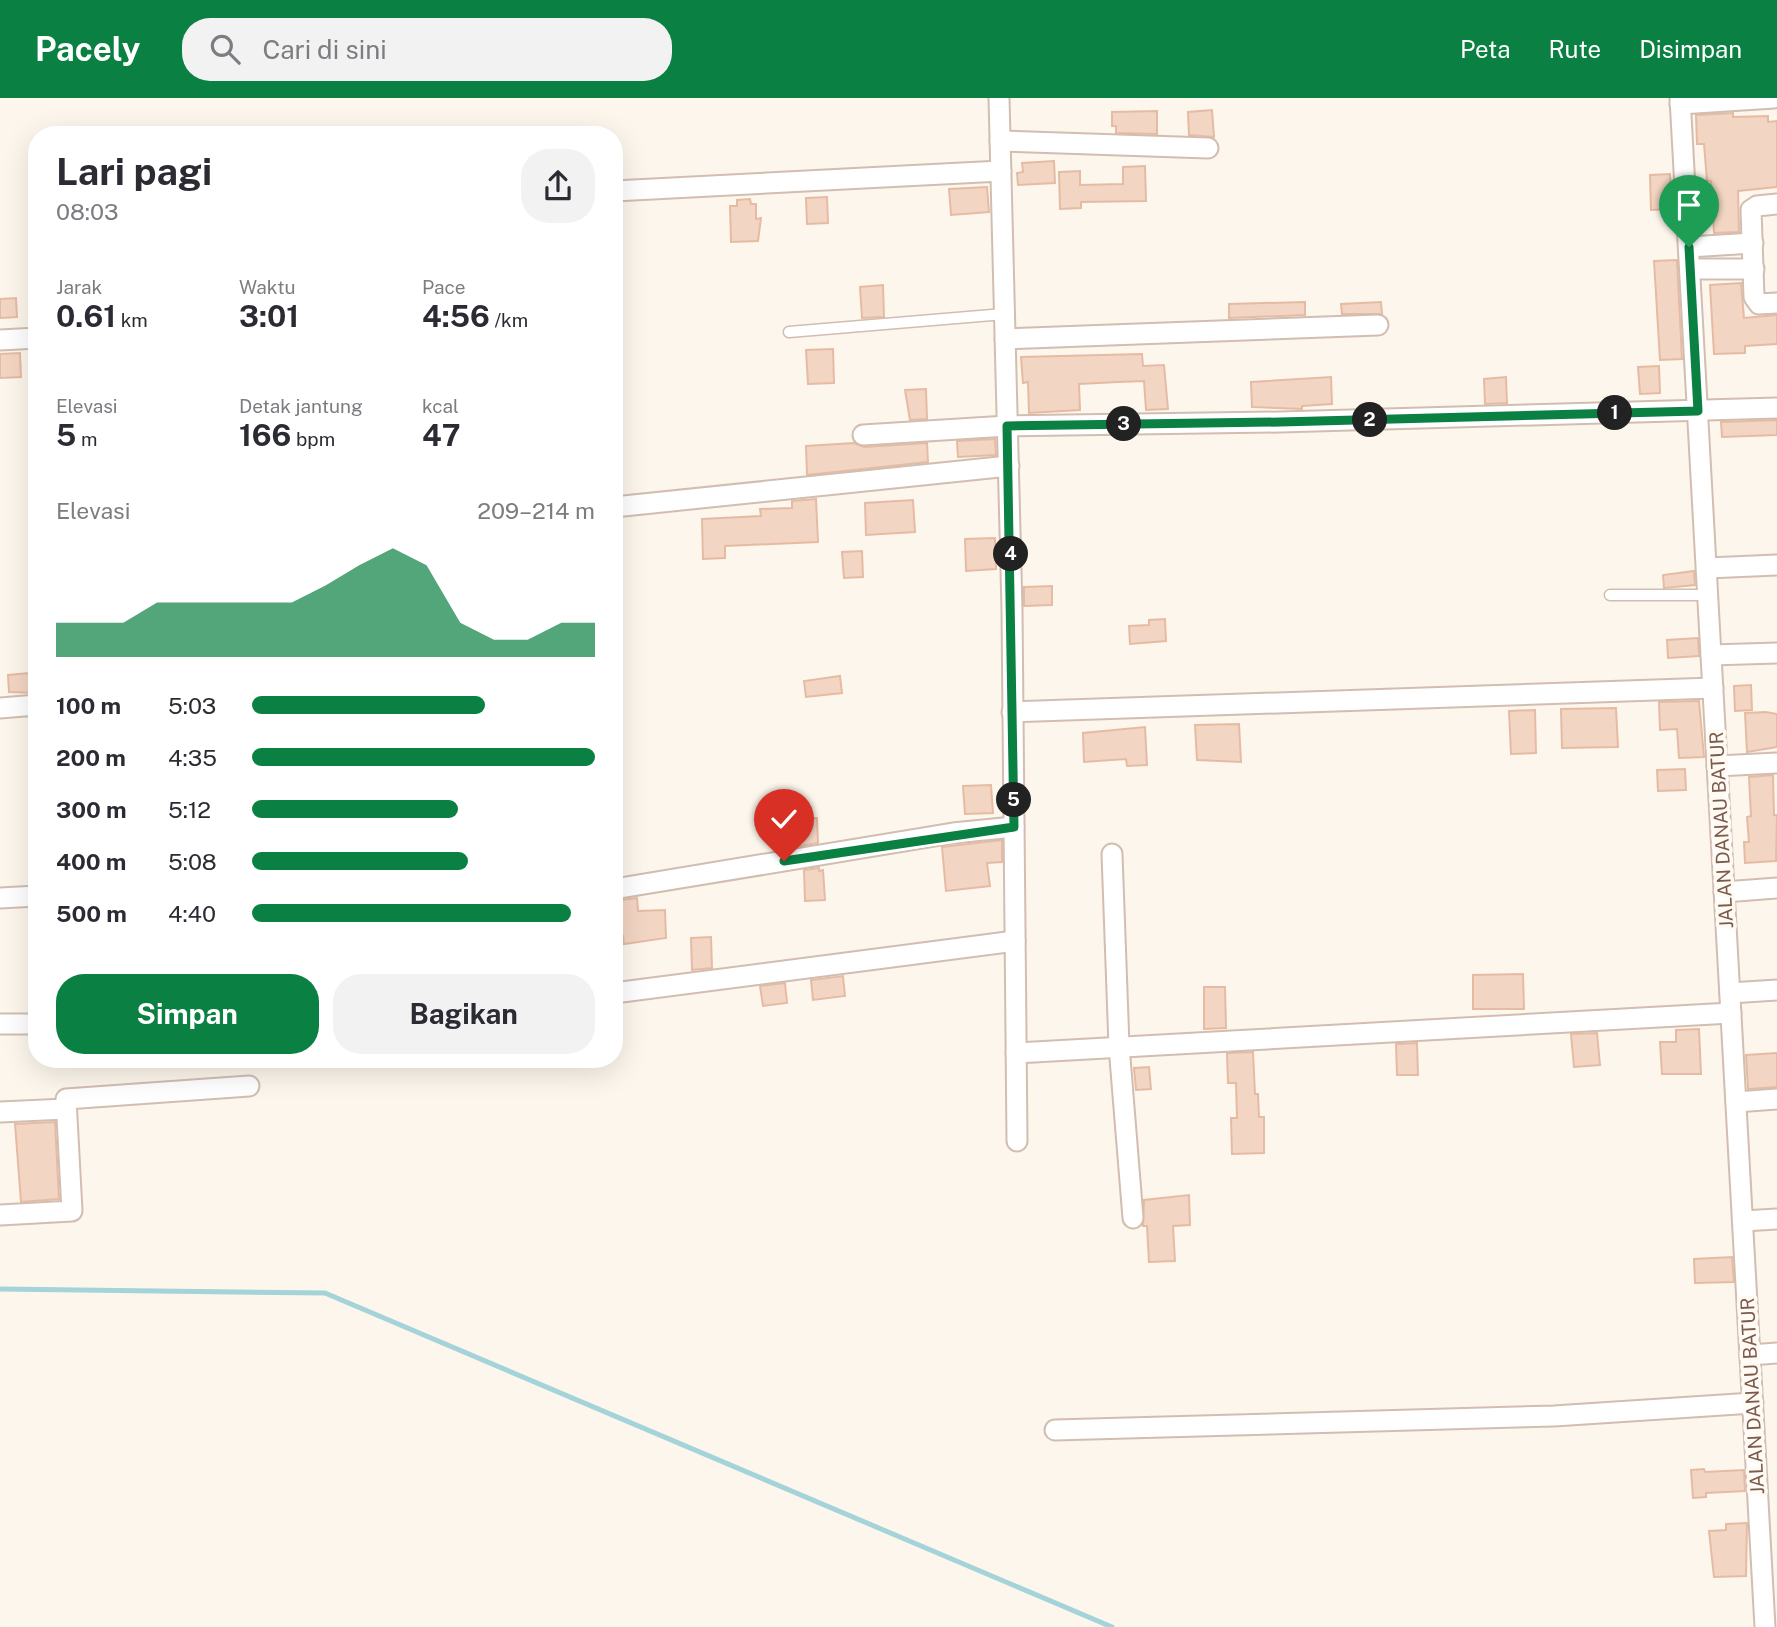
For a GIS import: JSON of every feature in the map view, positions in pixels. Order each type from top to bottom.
[{"type":"street","points":[[999,98],[1009,466],[1017,1141]]},
{"type":"street","points":[[1680,101],[1774,98]]},
{"type":"street","name":"JALAN DANAU BATUR","points":[[1680,101],[1750,1355],[1769,1561],[1765,1627]]},
{"type":"street","points":[[1000,141],[1208,148]]},
{"type":"street","points":[[623,191],[1001,172]]},
{"type":"street","points":[[1777,204],[1757,206],[1751,210],[1756,303],[1777,303]]},
{"type":"street","points":[[1689,247],[1753,243]]},
{"type":"street","points":[[1690,269],[1754,269]]},
{"type":"street","points":[[1005,340],[1378,325]]},
{"type":"street","points":[[0,340],[28,338]]},
{"type":"street","points":[[863,435],[1007,426],[1280,422],[1777,408]]},
{"type":"street","points":[[623,506],[1009,466]]},
{"type":"street","points":[[1707,568],[1777,565]]},
{"type":"street","points":[[1711,655],[1777,653]]},
{"type":"street","points":[[1012,712],[1713,688]]},
{"type":"street","points":[[0,708],[28,706]]},
{"type":"street","points":[[1717,766],[1777,763]]},
{"type":"street","points":[[623,888],[940,835],[1014,827]]},
{"type":"street","points":[[1112,854],[1119,1046],[1133,1218]]},
{"type":"street","points":[[1724,892],[1777,888]]},
{"type":"street","points":[[0,898],[28,896]]},
{"type":"street","points":[[623,992],[1015,941]]},
{"type":"street","points":[[1730,992],[1777,990]]},
{"type":"street","points":[[1016,1053],[1731,1013]]},
{"type":"street","points":[[0,1024],[28,1024]]},
{"type":"street","points":[[0,1215],[72,1211],[66,1099],[249,1086]]},
{"type":"street","points":[[1736,1102],[1777,1099]]},
{"type":"street","points":[[0,1111],[66,1109]]},
{"type":"street","points":[[1743,1221],[1777,1219]]},
{"type":"street","points":[[1750,1355],[1777,1353]]},
{"type":"street","points":[[1055,1430],[1554,1416],[1753,1403]]},
{"type":"lane","points":[[789,332],[1004,314]]},
{"type":"lane","points":[[1610,595],[1708,595]]},
{"type":"building","points":[[1212,110],[1214,137],[1189,135],[1188,112]]},
{"type":"building","points":[[1157,111],[1157,134],[1116,133],[1116,126],[1112,126],[1112,112]]},
{"type":"building","points":[[1733,113],[1733,117],[1768,116],[1768,122],[1777,121],[1777,187],[1738,191],[1739,232],[1714,233],[1711,181],[1707,181],[1704,144],[1697,144],[1696,115]]},
{"type":"building","points":[[1054,161],[1055,183],[1018,185],[1017,173],[1023,172],[1022,163]]},
{"type":"building","points":[[1145,166],[1146,201],[1081,202],[1081,208],[1060,209],[1059,172],[1080,171],[1080,185],[1123,184],[1123,167]]},
{"type":"building","points":[[1670,174],[1672,209],[1651,210],[1650,175]]},
{"type":"building","points":[[987,187],[989,212],[951,215],[949,189]]},
{"type":"building","points":[[827,197],[828,223],[807,224],[806,198]]},
{"type":"building","points":[[750,199],[751,204],[756,204],[756,219],[761,218],[758,241],[731,242],[730,206],[737,206],[737,200]]},
{"type":"building","points":[[1677,260],[1682,359],[1660,360],[1654,261]]},
{"type":"building","points":[[1741,283],[1744,318],[1777,315],[1777,344],[1745,346],[1745,353],[1714,354],[1710,285]]},
{"type":"building","points":[[883,285],[884,317],[862,318],[860,287]]},
{"type":"building","points":[[16,298],[17,317],[0,318],[0,299]]},
{"type":"building","points":[[1305,302],[1305,315],[1229,318],[1229,304]]},
{"type":"building","points":[[1381,302],[1382,314],[1342,314],[1341,304]]},
{"type":"building","points":[[833,349],[834,383],[808,384],[806,350]]},
{"type":"building","points":[[20,353],[21,377],[0,378],[0,354]]},
{"type":"building","points":[[1142,354],[1143,366],[1164,365],[1168,409],[1146,410],[1144,381],[1079,384],[1080,410],[1029,413],[1028,382],[1023,383],[1021,357]]},
{"type":"building","points":[[1659,366],[1660,393],[1640,394],[1638,367]]},
{"type":"building","points":[[1331,377],[1332,404],[1302,406],[1302,409],[1252,407],[1251,382]]},
{"type":"building","points":[[1506,377],[1507,403],[1485,404],[1484,379]]},
{"type":"building","points":[[926,389],[927,419],[910,420],[905,390]]},
{"type":"building","points":[[1777,420],[1777,435],[1722,437],[1721,422]]},
{"type":"building","points":[[995,439],[996,455],[958,457],[957,441]]},
{"type":"building","points":[[854,443],[864,447],[927,443],[928,462],[807,475],[806,446]]},
{"type":"building","points":[[816,499],[818,542],[725,546],[725,558],[703,559],[702,519],[761,516],[760,509],[792,508],[792,501]]},
{"type":"building","points":[[913,500],[915,532],[866,535],[865,503]]},
{"type":"building","points":[[995,538],[996,569],[966,571],[965,539]]},
{"type":"building","points":[[862,551],[863,577],[844,578],[842,552]]},
{"type":"building","points":[[1694,571],[1695,585],[1664,588],[1663,575]]},
{"type":"building","points":[[1052,586],[1052,605],[1024,606],[1024,587]]},
{"type":"building","points":[[1165,619],[1166,641],[1130,644],[1129,626],[1149,625],[1149,620]]},
{"type":"building","points":[[1698,638],[1699,656],[1668,658],[1667,640]]},
{"type":"building","points":[[28,673],[28,693],[9,692],[8,675]]},
{"type":"building","points":[[840,676],[842,693],[806,697],[804,681]]},
{"type":"building","points":[[1751,685],[1752,710],[1735,711],[1734,686]]},
{"type":"building","points":[[1699,701],[1704,757],[1679,758],[1677,729],[1660,730],[1659,702]]},
{"type":"building","points":[[1616,708],[1618,747],[1562,748],[1561,709]]},
{"type":"building","points":[[1535,710],[1536,753],[1511,754],[1509,711]]},
{"type":"building","points":[[1745,713],[1777,714],[1777,747],[1747,752]]},
{"type":"building","points":[[1239,724],[1241,762],[1197,760],[1195,725]]},
{"type":"building","points":[[1145,727],[1147,765],[1127,766],[1126,759],[1084,762],[1083,733]]},
{"type":"building","points":[[1685,769],[1686,790],[1658,791],[1657,770]]},
{"type":"building","points":[[1773,775],[1774,815],[1777,815],[1776,861],[1745,863],[1744,842],[1749,842],[1747,817],[1751,816],[1749,777]]},
{"type":"building","points":[[991,785],[993,813],[965,814],[963,786]]},
{"type":"building","points":[[817,818],[818,843],[800,846],[798,819]]},
{"type":"building","points":[[1002,840],[1002,862],[987,863],[990,886],[946,891],[942,847]]},
{"type":"building","points":[[819,868],[819,871],[823,870],[825,900],[805,901],[804,870]]},
{"type":"building","points":[[637,898],[638,911],[665,910],[666,938],[624,944],[623,900]]},
{"type":"building","points":[[711,937],[712,968],[692,970],[691,938]]},
{"type":"building","points":[[1523,974],[1524,1009],[1473,1009],[1473,975]]},
{"type":"building","points":[[843,976],[845,996],[813,1000],[811,980]]},
{"type":"building","points":[[785,983],[787,1003],[763,1006],[760,986]]},
{"type":"building","points":[[1204,987],[1225,987],[1226,1028],[1204,1029]]},
{"type":"building","points":[[1699,1029],[1701,1074],[1662,1074],[1660,1042],[1676,1042],[1676,1030]]},
{"type":"building","points":[[1597,1033],[1600,1065],[1574,1067],[1571,1034]]},
{"type":"building","points":[[1417,1043],[1418,1075],[1397,1075],[1396,1044]]},
{"type":"building","points":[[1253,1052],[1255,1094],[1258,1094],[1259,1117],[1264,1117],[1264,1153],[1232,1154],[1231,1118],[1237,1118],[1236,1083],[1228,1083],[1227,1053]]},
{"type":"building","points":[[1777,1053],[1777,1087],[1748,1089],[1746,1055]]},
{"type":"building","points":[[1149,1067],[1151,1089],[1136,1090],[1134,1068]]},
{"type":"building","points":[[55,1122],[59,1199],[21,1202],[15,1124]]},
{"type":"building","points":[[1189,1195],[1190,1225],[1173,1226],[1175,1261],[1149,1262],[1147,1226],[1143,1226],[1144,1200]]},
{"type":"building","points":[[1732,1257],[1734,1282],[1695,1283],[1694,1259]]},
{"type":"building","points":[[1704,1469],[1705,1472],[1744,1470],[1745,1491],[1706,1493],[1706,1497],[1693,1498],[1691,1470]]},
{"type":"building","points":[[1747,1523],[1746,1576],[1714,1577],[1709,1531],[1726,1530],[1726,1524]]},
{"type":"waterway","points":[[0,1289],[325,1293],[1112,1627]]},
{"type":"route","points":[[784,861],[953,833],[1014,827],[1007,426],[1698,411],[1689,247]]}]
